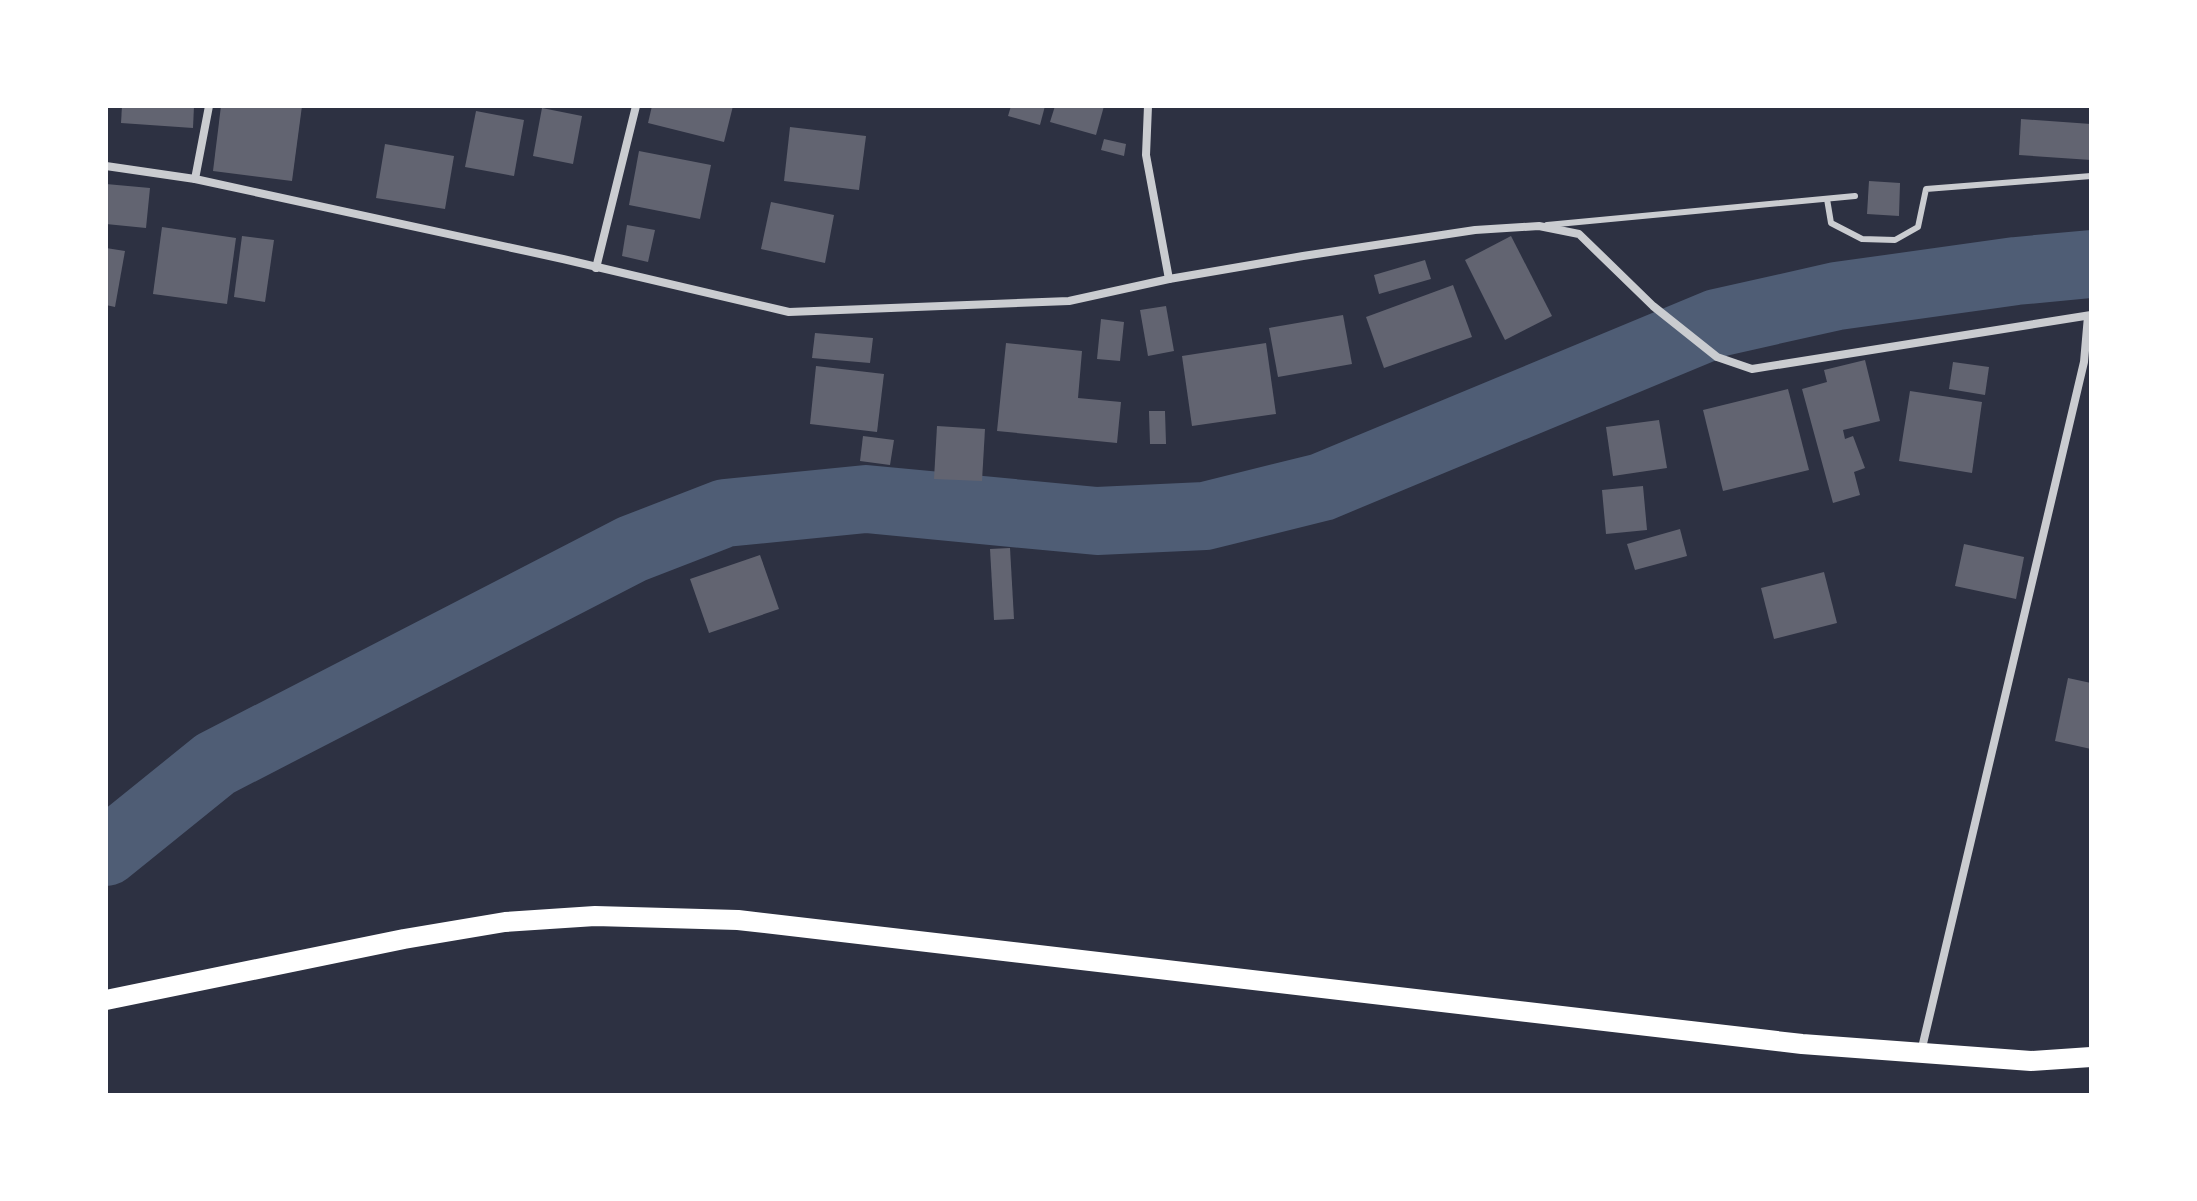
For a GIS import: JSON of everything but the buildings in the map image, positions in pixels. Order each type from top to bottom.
[{"type":"main road","points":[[106,1000],[404,939],[505,922],[595,916],[738,920],[1572,1018],[1920,1055],[2031,1061],[2091,1057]]},
{"type":"street","points":[[195,179],[209,106]]},
{"type":"street","points":[[596,268],[636,106]]},
{"type":"street","points":[[1148,106],[1146,155],[1169,279]]},
{"type":"street","points":[[106,166],[195,179],[789,312],[1069,301],[1169,279],[1459,232],[1539,226],[1579,234],[1653,306],[1717,357],[1752,369],[2090,316],[2084,362],[1920,1055]]},
{"type":"lane","points":[[1827,199],[1831,223],[1862,239],[1895,240],[1918,227],[1926,189],[2091,176]]},
{"type":"lane","points":[[1539,226],[1855,196]]},
{"type":"waterway","points":[[106,852],[215,764],[632,549],[725,513],[866,499],[1097,521],[1205,516],[1322,487],[1717,323],[1837,296],[2016,271],[2091,264]]}]
